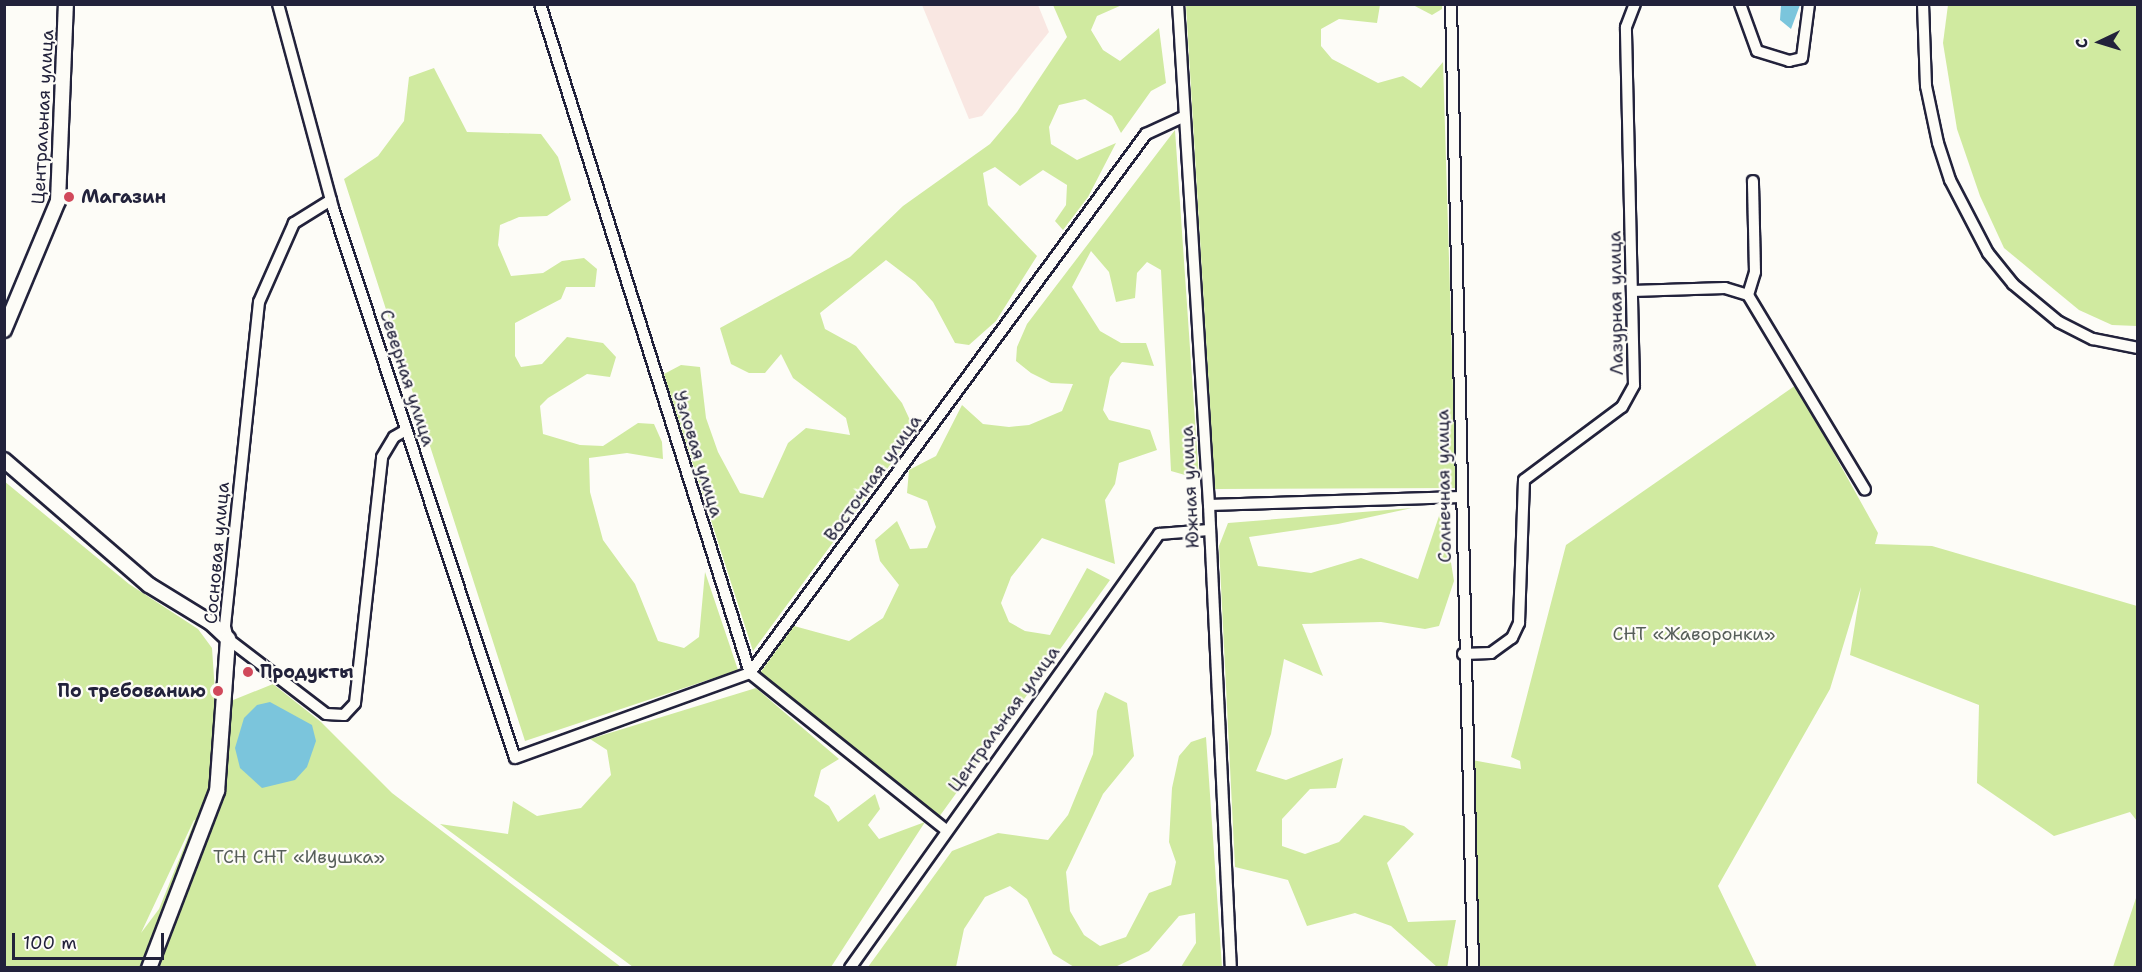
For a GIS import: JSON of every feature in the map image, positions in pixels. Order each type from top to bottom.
[{"type":"street","name":"Центральная улица","points":[[4,330],[57,208],[63,152],[66,4]]},
{"type":"street","name":"Северная улица","points":[[278,4],[331,200],[515,758],[750,673]]},
{"type":"street","name":"Узловая улица","points":[[540,4],[750,673]]},
{"type":"street","name":"Южная улица","points":[[1178,4],[1183,117],[1209,505],[1231,968]]},
{"type":"street","name":"Солнечная улица","points":[[1451,4],[1463,654],[1473,968]]},
{"type":"street","name":"Лазурная улица","points":[[1463,654],[1491,653],[1512,638],[1520,623],[1524,480],[1630,397],[1634,385],[1626,27],[1635,4]]},
{"type":"street","points":[[1740,4],[1757,51],[1789,61],[1802,58],[1809,4]]},
{"type":"street","points":[[1923,4],[1924,75],[1938,143],[1951,183],[1988,253],[2013,284],[2060,322],[2093,339],[2138,348]]},
{"type":"street","name":"Восточная улица","points":[[750,673],[1146,134],[1183,117]]},
{"type":"street","points":[[1748,295],[1755,272],[1753,181]]},
{"type":"street","name":"Сосновая улица","points":[[331,200],[294,223],[277,253],[257,308],[228,584],[228,639],[318,710],[334,716],[352,710],[381,463],[389,442],[406,430]]},
{"type":"street","points":[[1632,291],[1725,288],[1748,295],[1865,490]]},
{"type":"street","points":[[4,460],[149,585],[211,623],[228,639],[217,791],[149,968]]},
{"type":"street","points":[[1209,505],[1461,497]]},
{"type":"street","name":"Центральная улица","points":[[850,968],[946,830],[1159,534],[1209,530]]},
{"type":"street","points":[[750,673],[946,830]]},
{"type":"shaded area","points":[[922,5],[1038,5],[1049,32],[982,116],[969,119]]},
{"type":"green space","points":[[1053,5],[1122,5],[1097,16],[1091,30],[1103,50],[1120,61],[1159,28],[1166,83],[1151,91],[1121,133],[1112,116],[1085,99],[1059,105],[1049,127],[1051,144],[1077,160],[1116,143],[1088,197],[1063,230],[1055,221],[1066,205],[1067,185],[1043,170],[1020,186],[995,167],[983,173],[988,205],[1037,256],[996,321],[969,345],[955,343],[933,302],[915,282],[886,260],[820,313],[825,329],[856,346],[902,403],[915,431],[753,651],[664,374],[681,365],[700,367],[706,418],[718,452],[740,493],[763,498],[788,443],[806,428],[850,435],[846,418],[793,378],[781,354],[765,373],[749,373],[731,364],[720,328],[850,257],[903,206],[990,144],[1017,112],[1067,37]]},
{"type":"green space","points":[[1186,5],[1380,5],[1377,23],[1339,19],[1321,29],[1321,46],[1332,59],[1378,83],[1403,76],[1421,88],[1443,62],[1456,488],[1215,489]]},
{"type":"green space","points":[[1413,5],[1442,5],[1442,9],[1432,15]]},
{"type":"green space","points":[[1948,5],[2137,5],[2137,326],[2112,325],[2079,310],[2004,248],[1980,196],[1957,129],[1943,43]]},
{"type":"green space","points":[[434,68],[467,132],[541,134],[558,157],[571,200],[547,216],[519,217],[500,225],[498,245],[511,276],[543,273],[562,261],[584,258],[597,269],[595,287],[566,287],[561,299],[515,323],[515,356],[521,367],[542,364],[567,337],[603,343],[616,357],[610,377],[587,374],[548,398],[540,406],[543,434],[580,445],[603,446],[638,423],[654,424],[662,442],[663,459],[627,453],[589,458],[590,492],[603,540],[635,584],[658,641],[684,648],[699,637],[705,572],[738,670],[525,741],[344,179],[378,156],[404,121],[409,77]]},
{"type":"green space","points":[[1175,130],[1199,479],[1171,471],[1161,270],[1147,262],[1137,273],[1135,298],[1116,302],[1109,272],[1091,251],[1072,287],[1100,331],[1121,343],[1146,343],[1154,366],[1122,362],[1110,377],[1103,410],[1109,420],[1150,430],[1157,450],[1119,463],[1115,484],[1105,500],[1115,564],[1042,538],[1011,577],[1001,603],[1009,622],[1025,631],[1050,635],[1087,568],[1110,580],[939,817],[760,673],[794,626],[849,641],[883,618],[899,585],[880,561],[875,540],[897,521],[910,549],[927,548],[936,527],[927,501],[907,493],[909,470],[936,456],[962,405],[983,424],[1009,427],[1029,425],[1062,411],[1073,384],[1051,383],[1031,373],[1016,361],[1017,347],[1027,324]]},
{"type":"green space","name":"СНТ «Жаворонки»","points":[[1796,385],[1878,533],[1875,544],[1932,546],[2137,606],[2137,821],[2130,812],[2054,836],[1977,783],[1979,705],[1850,655],[1861,587],[1830,689],[1718,886],[1757,967],[1477,967],[1472,760],[1521,769],[1520,761],[1511,757],[1566,545]]},
{"type":"green space","name":"ТСН СНТ «Ивушка»","points":[[4,481],[129,584],[198,629],[212,648],[216,707],[273,684],[321,722],[392,793],[621,967],[5,967]],"holes":[[[195,820],[159,909],[141,933]]]},
{"type":"green space","points":[[1442,507],[1454,581],[1439,626],[1425,629],[1381,622],[1302,624],[1323,676],[1284,659],[1271,734],[1256,771],[1286,780],[1343,758],[1336,788],[1310,789],[1282,819],[1282,846],[1305,854],[1339,842],[1364,815],[1404,826],[1414,834],[1387,863],[1408,922],[1456,920],[1447,968],[1437,967],[1391,926],[1355,913],[1307,926],[1288,880],[1235,867],[1219,546],[1228,523],[1412,508],[1338,524],[1249,537],[1258,566],[1311,573],[1361,558],[1418,579]]},
{"type":"green space","points":[[756,688],[839,759],[821,770],[814,796],[829,806],[838,822],[875,794],[880,809],[868,825],[879,839],[925,822],[831,967],[633,967],[440,824],[508,834],[513,801],[537,816],[581,808],[611,775],[607,750],[590,739]]},
{"type":"green space","points":[[1105,692],[1127,703],[1134,756],[1103,794],[1066,872],[1070,911],[1084,935],[1100,946],[1126,937],[1149,893],[1171,885],[1176,862],[1169,842],[1172,788],[1179,756],[1191,742],[1206,737],[1222,967],[1181,967],[1196,943],[1195,913],[1179,916],[1149,951],[1115,967],[1074,967],[1053,954],[1027,899],[1010,886],[985,897],[964,929],[956,967],[868,967],[952,851],[998,833],[1048,840],[1068,815],[1093,754],[1097,711]]},
{"type":"green space","points":[[2137,895],[2137,967],[2113,967]]},
{"type":"water","points":[[1781,5],[1800,5],[1791,29],[1780,20]]},
{"type":"water","points":[[270,702],[312,725],[316,741],[307,767],[295,780],[262,788],[240,768],[235,748],[244,718],[257,705]]},
{"type":"place","name":"Магазин","points":[[69,197]]},
{"type":"place","name":"Продукты","points":[[248,672]]},
{"type":"place","name":"По требованию","points":[[218,691]]}]
